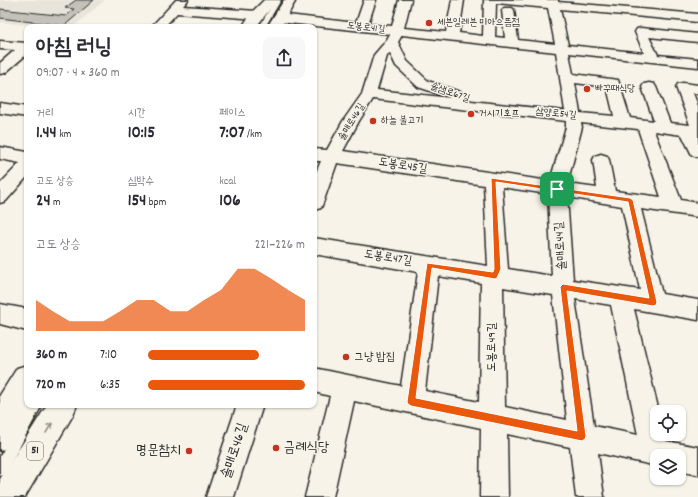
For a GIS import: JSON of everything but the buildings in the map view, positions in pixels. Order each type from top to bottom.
[{"type":"main road","points":[[260,21],[271,0]]},
{"type":"main road","points":[[277,23],[290,0]]},
{"type":"main road","points":[[0,420],[24,383]]},
{"type":"main road","name":"51","points":[[7,497],[61,408]]},
{"type":"street","points":[[361,27],[370,0]]},
{"type":"street","points":[[395,36],[405,0]]},
{"type":"street","points":[[452,36],[458,0]]},
{"type":"street","points":[[489,40],[490,0]]},
{"type":"street","points":[[497,0],[505,4],[553,7],[609,7],[639,18],[698,28]]},
{"type":"street","points":[[160,24],[178,4],[260,21]]},
{"type":"street","points":[[505,4],[512,42]]},
{"type":"street","points":[[691,6],[698,18]]},
{"type":"street","points":[[553,7],[596,19]]},
{"type":"street","name":"솔매로44길","points":[[553,7],[562,48],[574,127],[557,189],[563,287],[590,497]]},
{"type":"street","points":[[609,7],[619,23]]},
{"type":"street","points":[[639,18],[698,18]]},
{"type":"street","name":"도봉로41길","points":[[277,23],[298,24]]},
{"type":"street","name":"도봉로41길","points":[[317,25],[361,27],[395,36],[452,36],[698,62]]},
{"type":"street","points":[[652,57],[641,32],[698,38]]},
{"type":"street","name":"솔매로46길","points":[[317,194],[325,171],[351,120],[370,94],[381,55],[395,36]]},
{"type":"street","name":"솔샘로67길","points":[[395,36],[401,63],[423,84],[485,105],[502,109]]},
{"type":"street","points":[[0,45],[24,47]]},
{"type":"street","points":[[0,70],[24,50]]},
{"type":"street","points":[[567,78],[613,83],[622,122]]},
{"type":"street","points":[[650,87],[664,127]]},
{"type":"street","points":[[698,89],[683,87],[695,129],[698,150]]},
{"type":"street","name":"삼양로54길","points":[[370,94],[644,125],[695,129]]},
{"type":"street","points":[[0,108],[24,112]]},
{"type":"street","points":[[644,125],[674,207]]},
{"type":"street","points":[[0,153],[24,157]]},
{"type":"street","name":"도봉로45길","points":[[317,155],[332,156],[698,210]]},
{"type":"street","points":[[601,160],[608,197]]},
{"type":"street","points":[[0,196],[24,169]]},
{"type":"street","points":[[493,180],[498,269],[495,276]]},
{"type":"street","points":[[630,200],[653,302]]},
{"type":"street","name":"도봉로47길","points":[[317,246],[698,310]]},
{"type":"street","points":[[411,402],[429,265]]},
{"type":"street","name":"도봉로49길","points":[[494,497],[492,282],[495,276]]},
{"type":"street","points":[[620,297],[667,449]]},
{"type":"street","points":[[0,314],[24,319]]},
{"type":"street","points":[[317,381],[411,402],[650,451]]},
{"type":"street","points":[[318,497],[345,387]]},
{"type":"street","name":"솔매로46길","points":[[220,497],[249,408]]},
{"type":"street","points":[[686,459],[698,461]]},
{"type":"lane","points":[[260,21],[278,0]]},
{"type":"lane","points":[[271,24],[284,0]]},
{"type":"lane","points":[[0,444],[24,404]]},
{"type":"lane","points":[[0,469],[34,408]]},
{"type":"shaded area","points":[[0,0],[105,0],[77,24],[24,25],[0,22]]},
{"type":"place","name":"세븐일레븐 미아으뜸점","points":[[429,23]]},
{"type":"place","name":"빠꾸때식당","points":[[587,89]]},
{"type":"place","name":"거시기호프","points":[[471,114]]},
{"type":"place","name":"하늘 불고기","points":[[373,121]]},
{"type":"place","name":"그냥 밥집","points":[[346,357]]},
{"type":"place","name":"금례식당","points":[[276,448]]},
{"type":"place","name":"명문참치","points":[[189,451]]},
{"type":"route","points":[[493,180],[557,189],[630,200],[653,302],[563,287],[582,436],[411,402],[429,265],[495,276],[498,269],[493,180]]}]
